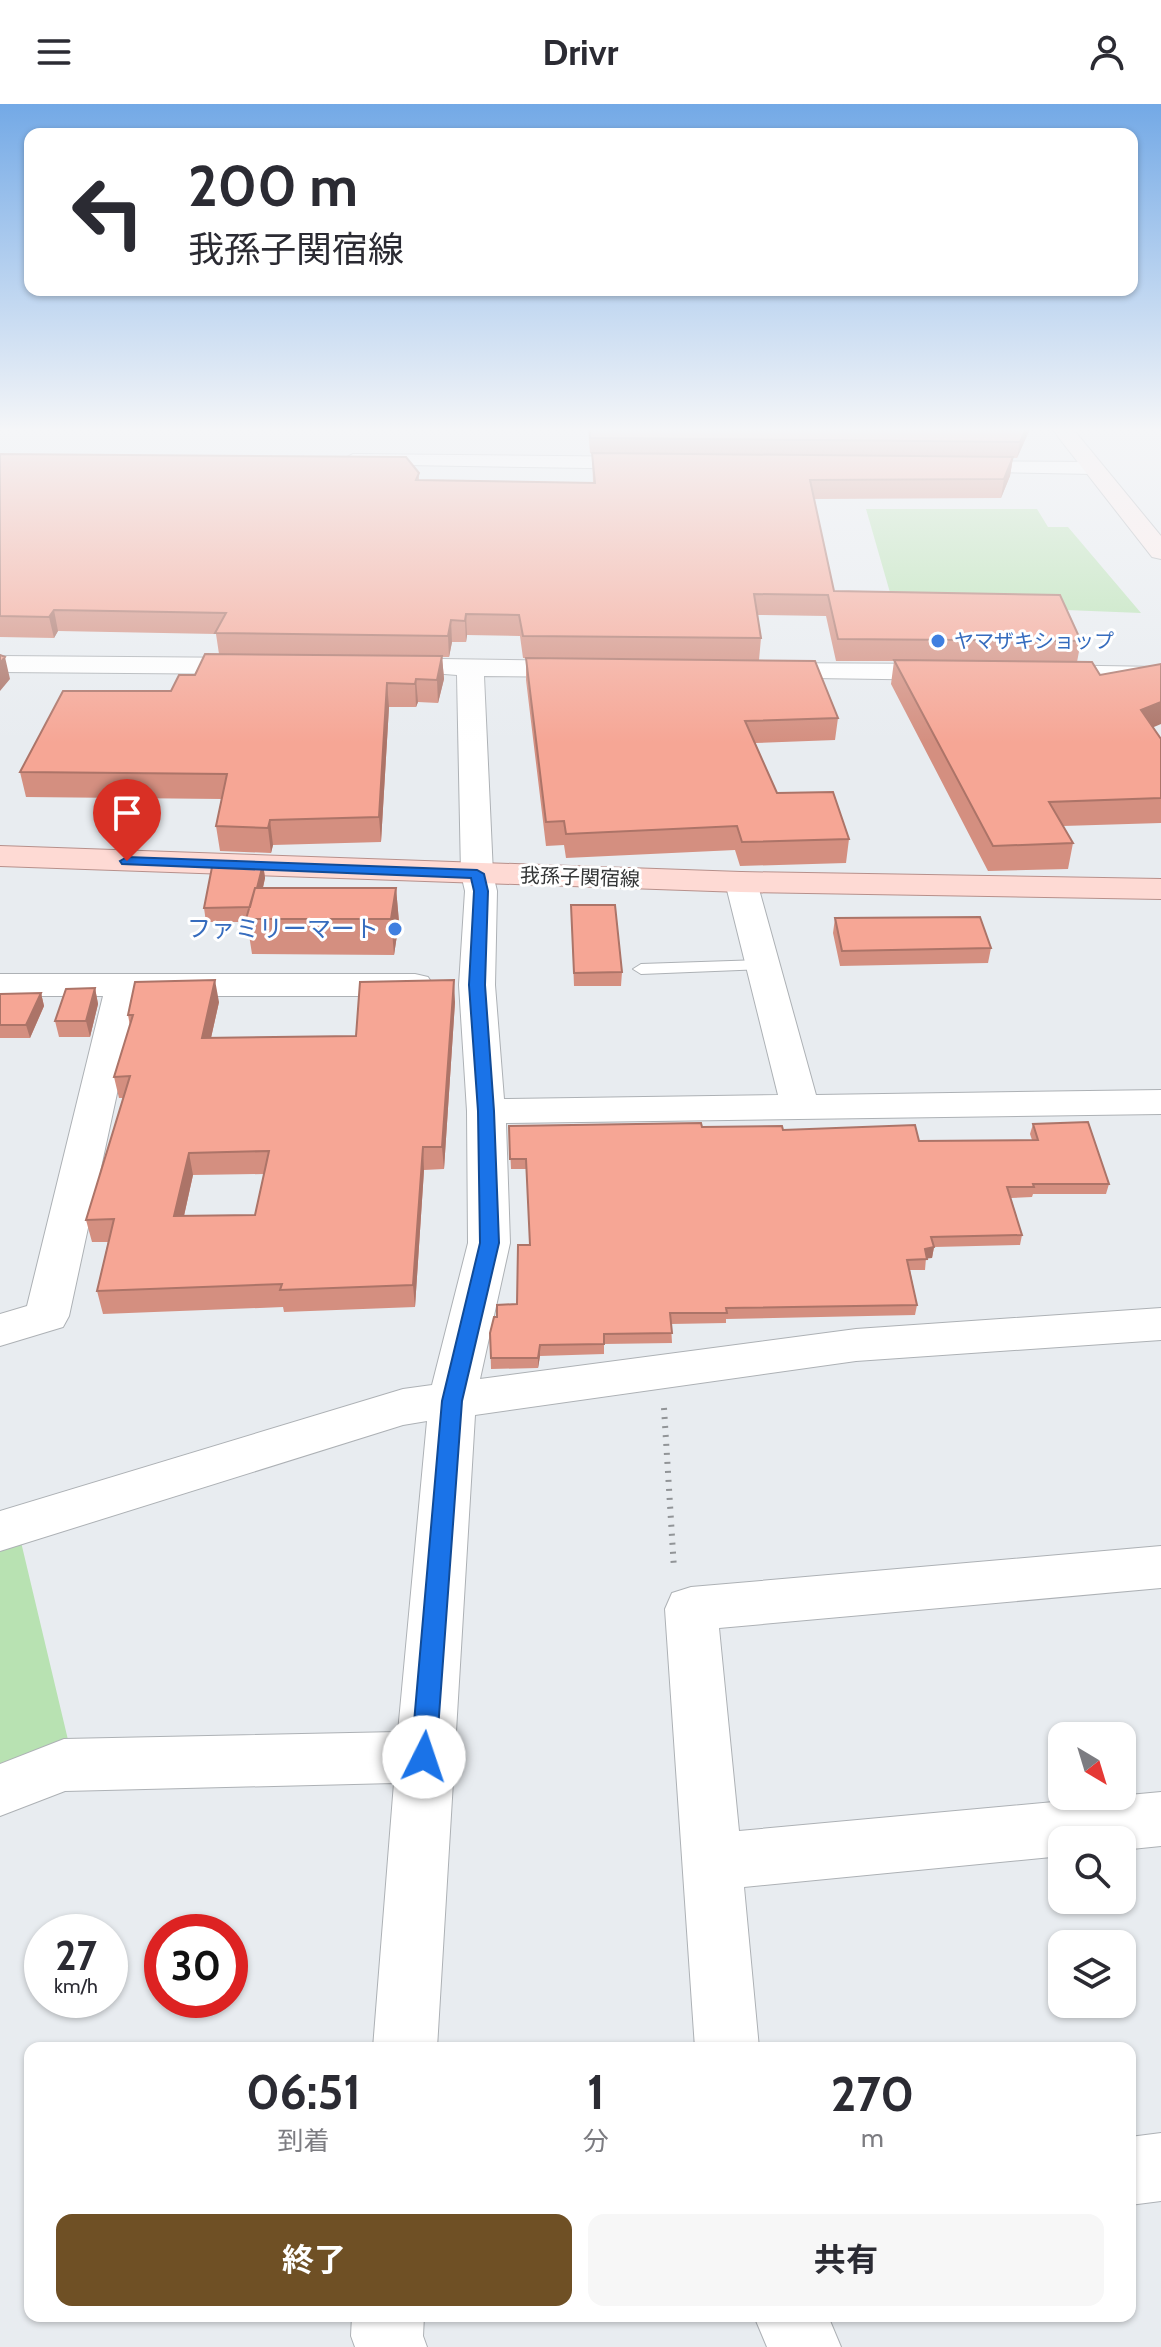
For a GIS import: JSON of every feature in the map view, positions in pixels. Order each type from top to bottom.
[{"type":"main road","name":"我孫子関宿線","points":[[0,856],[741,882],[1161,889]]},
{"type":"street","points":[[1146,534],[1161,552]]},
{"type":"street","points":[[0,664],[282,666]]},
{"type":"street","points":[[423,667],[608,669]]},
{"type":"street","points":[[405,2042],[452,1401],[489,1243],[486,1111],[477,985],[481,891],[477,874],[470,667]]},
{"type":"street","points":[[734,670],[971,673]]},
{"type":"street","points":[[1019,673],[1161,675]]},
{"type":"street","points":[[741,882],[800,1107]]},
{"type":"street","points":[[0,985],[477,985]]},
{"type":"street","points":[[0,1330],[47,1316],[123,985]]},
{"type":"street","points":[[486,1111],[1161,1102]]},
{"type":"street","points":[[0,1531],[403,1407],[856,1345],[1161,1324]]},
{"type":"street","points":[[727,2042],[691,1609],[1161,1567]]},
{"type":"street","points":[[0,1790],[64,1765],[424,1757]]},
{"type":"street","points":[[712,1862],[1161,1819]]},
{"type":"street","points":[[1136,2170],[1161,2167]]},
{"type":"street","points":[[388,2322],[387,2336],[391,2347]]},
{"type":"street","points":[[793,2322],[805,2347]]},
{"type":"lane","points":[[641,969],[761,965]]},
{"type":"path","points":[[661,1371],[676,1590],[691,1609]]},
{"type":"green space","points":[[873,534],[1074,534],[1141,613],[893,603]]},
{"type":"green space","points":[[21,1542],[69,1744],[0,1769],[0,1550]]},
{"type":"building","points":[[0,534],[822,534],[834,591],[1060,595],[1081,641],[838,639],[828,595],[754,594],[761,638],[523,636],[519,615],[466,614],[465,621],[451,620],[448,636],[215,633],[226,613],[54,610],[49,617],[0,616]]},
{"type":"building","points":[[205,654],[442,656],[437,680],[416,679],[415,684],[387,683],[379,817],[270,820],[268,828],[216,826],[227,774],[20,772],[63,691],[171,691],[179,675],[195,675]]},
{"type":"building","points":[[526,658],[815,661],[838,718],[745,721],[777,793],[833,792],[849,839],[742,842],[737,826],[566,834],[564,821],[546,822]]},
{"type":"building","points":[[894,660],[1092,662],[1100,675],[1161,664],[1161,702],[1141,710],[1161,739],[1161,798],[1049,802],[1073,843],[993,846]]},
{"type":"building","points":[[213,862],[263,864],[250,907],[204,908]]},
{"type":"building","points":[[255,888],[396,888],[391,919],[246,919]]},
{"type":"building","points":[[571,905],[615,905],[622,972],[574,973]]},
{"type":"building","points":[[980,917],[991,948],[842,951],[835,918]]},
{"type":"building","points":[[215,980],[202,1038],[356,1036],[360,982],[454,980],[442,1147],[423,1147],[413,1285],[280,1290],[282,1284],[97,1291],[114,1219],[86,1220],[130,1076],[114,1077],[133,1015],[128,1015],[135,982]],"holes":[[[269,1151],[255,1215],[174,1216],[189,1153]]]},
{"type":"building","points":[[95,988],[86,1021],[55,1021],[66,989]]},
{"type":"building","points":[[41,993],[26,1025],[0,1025],[0,994]]},
{"type":"building","points":[[1088,1122],[1109,1184],[1007,1187],[1022,1235],[931,1237],[934,1247],[925,1249],[927,1259],[907,1260],[917,1305],[726,1308],[727,1313],[670,1313],[672,1333],[604,1334],[604,1344],[540,1345],[538,1358],[491,1358],[490,1333],[494,1317],[497,1317],[497,1305],[517,1304],[518,1245],[530,1245],[526,1159],[510,1159],[509,1126],[701,1123],[702,1127],[782,1126],[783,1130],[915,1125],[919,1141],[1038,1140],[1033,1124]]},
{"type":"place","name":"ヤマザキショップ","points":[[938,641]]},
{"type":"place","name":"ファミリーマート","points":[[395,929]]},
{"type":"route","points":[[127,861],[477,874],[481,891],[477,985],[486,1111],[489,1243],[452,1401],[424,1757]]}]
